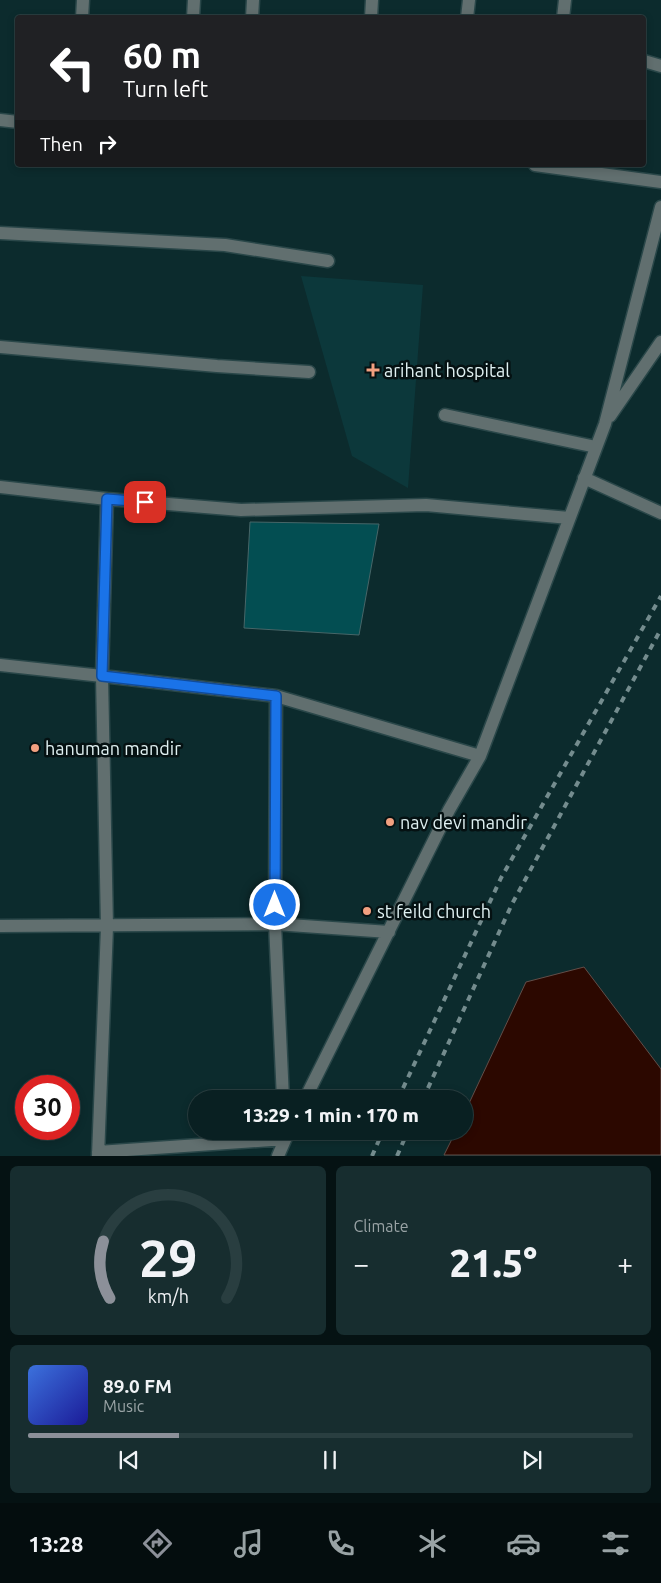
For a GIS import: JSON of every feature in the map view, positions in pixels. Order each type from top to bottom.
[{"type":"street","points":[[82,0],[82,15]]},
{"type":"street","points":[[193,15],[194,0]]},
{"type":"street","points":[[252,0],[252,15]]},
{"type":"street","points":[[372,0],[374,15]]},
{"type":"street","points":[[467,15],[469,0]]},
{"type":"street","points":[[563,15],[565,0]]},
{"type":"street","points":[[646,62],[661,66]]},
{"type":"street","points":[[0,120],[15,122]]},
{"type":"street","points":[[550,167],[661,182]]},
{"type":"street","points":[[309,1090],[449,810],[480,756],[604,424],[661,208]]},
{"type":"street","points":[[0,233],[225,245],[328,260]]},
{"type":"street","points":[[604,424],[661,342]]},
{"type":"street","points":[[0,347],[309,372]]},
{"type":"street","points":[[445,415],[596,447]]},
{"type":"street","points":[[584,478],[661,512]]},
{"type":"street","points":[[0,488],[241,510],[426,505],[570,518]]},
{"type":"street","points":[[107,499],[102,676],[107,927],[98,1154],[230,1140]]},
{"type":"street","points":[[0,665],[276,696],[480,756]]},
{"type":"street","points":[[276,696],[275,924],[283,1090]]},
{"type":"street","points":[[0,926],[107,927],[275,924],[388,932]]},
{"type":"street","points":[[278,1156],[284,1140]]},
{"type":"shaded area","name":"arihant hospital","points":[[301,276],[423,285],[408,488],[352,456]]},
{"type":"shaded area","points":[[584,967],[661,1069],[661,1155],[444,1155],[452,1140],[473,1140],[473,1095],[526,982]]},
{"type":"building","points":[[250,522],[379,524],[359,635],[244,628]]},
{"type":"railway","points":[[402,1090],[501,878],[661,596]]},
{"type":"railway","points":[[427,1090],[512,904],[661,629]]},
{"type":"railway","points":[[372,1156],[379,1140]]},
{"type":"railway","points":[[397,1156],[404,1140]]},
{"type":"place","name":"arihant hospital","points":[[373,370]]},
{"type":"place","name":"hanuman mandir","points":[[35,748]]},
{"type":"place","name":"nav devi mandir","points":[[390,822]]},
{"type":"place","name":"st feild church","points":[[367,911]]},
{"type":"route","points":[[145,502],[107,499],[102,676],[276,696],[275,905]]}]
